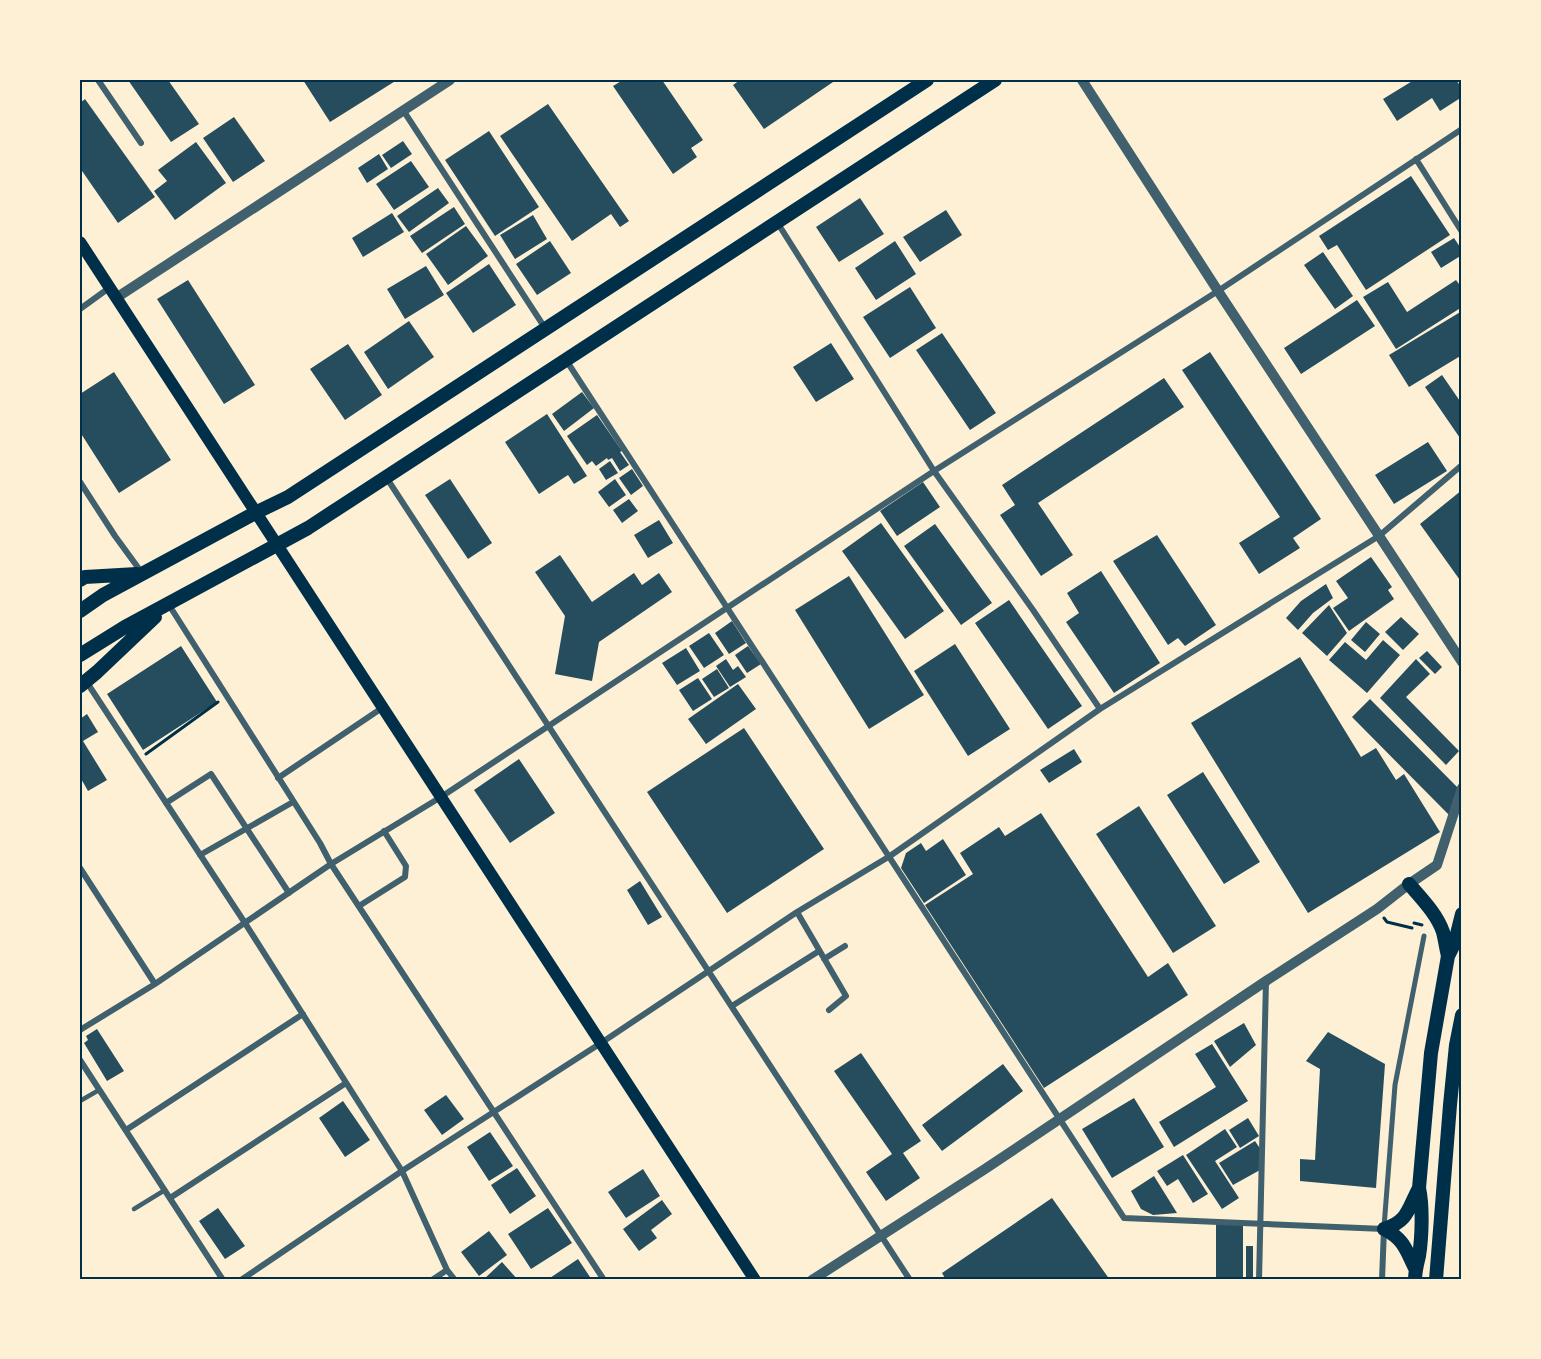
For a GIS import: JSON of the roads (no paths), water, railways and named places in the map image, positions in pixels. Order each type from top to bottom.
[{"type":"main road","points":[[80,611],[142,573],[288,497],[927,80]]},
{"type":"main road","points":[[80,655],[125,627],[308,528],[994,80]]},
{"type":"main road","points":[[80,242],[755,1280]]},
{"type":"main road","points":[[80,580],[85,577],[142,573]]},
{"type":"main road","points":[[83,684],[168,604]]},
{"type":"main road","points":[[1409,884],[1439,923],[1448,956]]},
{"type":"main road","points":[[1415,1274],[1419,1255],[1422,1203],[1419,1188],[1431,1053],[1448,956],[1455,942],[1461,914]]},
{"type":"main road","points":[[1436,1280],[1450,1105],[1461,1015]]},
{"type":"main road","points":[[1384,1229],[1396,1225],[1403,1219],[1419,1188]]},
{"type":"main road","points":[[1384,1229],[1396,1234],[1406,1247],[1415,1274]]},
{"type":"street","points":[[98,80],[141,143]]},
{"type":"street","points":[[80,309],[112,293],[450,80]]},
{"type":"street","points":[[1082,80],[1461,662]]},
{"type":"street","points":[[403,110],[545,328]]},
{"type":"street","points":[[80,1030],[156,984],[331,864],[441,797],[934,471],[1218,291],[1461,129]]},
{"type":"street","points":[[1416,159],[1461,232]]},
{"type":"street","points":[[777,222],[934,471],[1100,709]]},
{"type":"street","points":[[566,360],[1124,1218],[1384,1229]]},
{"type":"street","points":[[241,1280],[402,1171],[601,1043],[797,912],[890,856],[1100,709],[1379,536],[1461,465]]},
{"type":"street","points":[[386,477],[910,1280]]},
{"type":"street","points":[[80,482],[142,573]]},
{"type":"street","points":[[168,604],[320,843],[331,864],[604,1280]]},
{"type":"street","points":[[83,684],[138,760],[245,923],[402,1171],[447,1270],[455,1280]]},
{"type":"street","points":[[278,778],[382,708]]},
{"type":"street","points":[[166,803],[211,774],[289,893]]},
{"type":"street","points":[[812,1280],[1377,909],[1437,865],[1461,788]]},
{"type":"street","points":[[200,855],[293,802]]},
{"type":"street","points":[[359,906],[405,877],[406,866],[384,831]]},
{"type":"street","points":[[80,868],[156,984]]},
{"type":"street","points":[[797,912],[846,996],[829,1011]]},
{"type":"street","points":[[1382,1280],[1395,1085],[1424,936]]},
{"type":"street","points":[[824,959],[845,946]]},
{"type":"street","points":[[732,1006],[819,951]]},
{"type":"street","points":[[1258,1280],[1266,981]]},
{"type":"street","points":[[126,1130],[303,1014]]},
{"type":"street","points":[[80,1059],[223,1280]]},
{"type":"street","points":[[170,1198],[346,1083]]},
{"type":"street","points":[[432,1280],[447,1270]]},
{"type":"lane","points":[[80,1101],[99,1090]]},
{"type":"lane","points":[[134,1209],[165,1190]]}]
